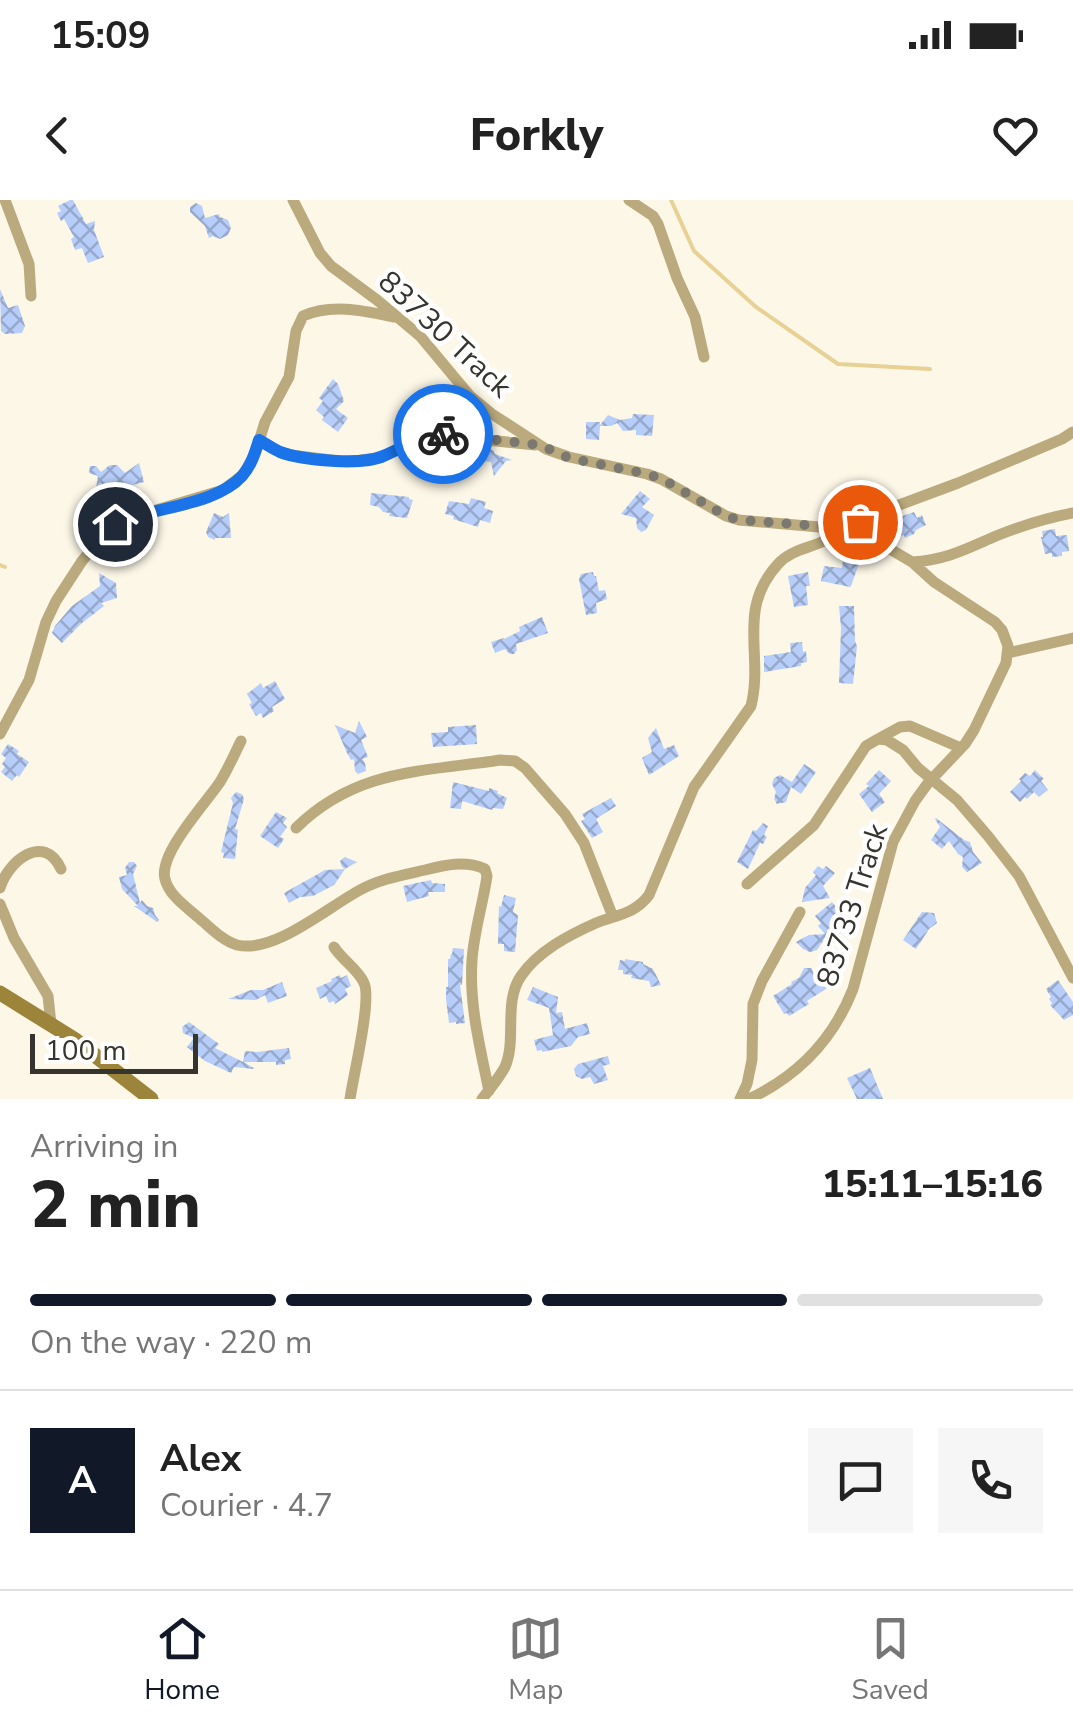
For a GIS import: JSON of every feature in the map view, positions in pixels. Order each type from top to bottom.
[{"type":"street","points":[[6,200],[30,264],[31,296]]},
{"type":"street","name":"83730 Track","points":[[293,200],[320,253],[331,266],[420,336],[470,396],[540,445],[569,458],[662,479],[739,520],[845,531],[878,542],[995,622],[1006,638],[1008,653]]},
{"type":"street","points":[[629,200],[658,224],[695,317],[704,357]]},
{"type":"street","points":[[0,734],[29,680],[46,622],[65,586],[96,544],[115,524],[208,496],[234,482],[249,466],[289,378],[296,331],[303,316],[329,309],[399,318]]},
{"type":"street","points":[[486,1095],[506,1064],[514,996],[521,976],[534,960],[555,945],[596,923],[637,908],[649,894],[694,788],[751,706],[755,670],[753,619],[756,603],[772,572],[787,556],[830,539],[867,517],[958,483],[1073,432]]},
{"type":"street","points":[[259,440],[291,455],[347,462],[382,457],[408,443],[440,434],[540,445]]},
{"type":"street","points":[[912,562],[952,556],[1026,524],[1073,513]]},
{"type":"street","points":[[1008,653],[1069,642]]},
{"type":"street","name":"83733 Track","points":[[749,1099],[793,1073],[835,1028],[853,989],[893,842],[915,801],[974,730],[1008,653]]},
{"type":"street","points":[[748,884],[814,825],[861,753],[878,739],[910,726],[961,748]]},
{"type":"street","points":[[878,739],[894,744],[956,800],[1020,876],[1073,978]]},
{"type":"street","points":[[241,742],[221,780],[166,861],[164,876],[172,892],[222,937],[238,945],[257,945],[287,934],[358,891],[381,882],[452,864],[474,864],[484,869],[487,876],[476,931],[472,984],[486,1095]]},
{"type":"street","points":[[296,828],[317,808],[361,784],[410,772],[515,761],[575,828],[613,917]]},
{"type":"street","points":[[0,888],[12,868],[36,850],[55,856],[60,869]]},
{"type":"street","points":[[0,904],[14,938],[48,996],[51,1024]]},
{"type":"street","points":[[740,1099],[752,1060],[754,1004],[800,912]]},
{"type":"street","points":[[334,947],[366,990],[350,1099]]},
{"type":"street","points":[[0,993],[100,1058],[151,1099]]},
{"type":"building","points":[[70,200],[86,224],[95,221],[94,230],[104,257],[88,263],[82,248],[75,250],[71,239],[74,237],[57,213],[61,211],[58,206]]},
{"type":"building","points":[[196,203],[202,206],[205,218],[219,214],[228,220],[228,235],[209,238],[205,226],[190,212]]},
{"type":"building","points":[[0,289],[8,308],[18,305],[25,326],[22,333],[1,331]]},
{"type":"building","points":[[333,379],[344,401],[336,409],[348,418],[338,432],[316,410],[323,401],[319,398]]},
{"type":"building","points":[[633,414],[654,415],[652,436],[636,435],[636,430],[623,431],[617,423],[600,426],[599,440],[586,439],[586,422],[600,425],[608,415],[620,420],[632,418]]},
{"type":"building","points":[[441,444],[493,450],[512,460],[506,461],[494,476],[491,462],[429,454],[429,447]]},
{"type":"building","points":[[139,463],[144,482],[125,487],[119,496],[110,495],[108,507],[97,505],[98,476],[89,473],[90,466],[101,472],[117,465],[125,473]]},
{"type":"building","points":[[640,491],[650,499],[642,507],[654,515],[641,532],[636,518],[621,514]]},
{"type":"building","points":[[371,493],[409,497],[413,500],[407,518],[389,516],[390,513],[370,505]]},
{"type":"building","points":[[471,498],[486,502],[484,508],[493,511],[490,523],[480,520],[478,527],[445,514],[449,501],[469,504]]},
{"type":"building","points":[[914,512],[917,518],[922,515],[926,525],[905,538],[898,537],[892,524]]},
{"type":"building","points":[[214,513],[223,517],[229,513],[231,538],[208,537],[206,532]]},
{"type":"building","points":[[1055,529],[1056,536],[1067,535],[1069,551],[1052,557],[1052,553],[1045,554],[1041,537],[1042,531]]},
{"type":"building","points":[[844,552],[861,558],[851,586],[821,581],[824,566],[842,568]]},
{"type":"building","points":[[593,572],[599,591],[605,590],[607,599],[596,603],[597,613],[586,615],[579,579],[581,574]]},
{"type":"building","points":[[808,572],[808,605],[794,607],[788,576]]},
{"type":"building","points":[[99,573],[116,583],[117,598],[101,603],[104,606],[62,643],[52,633],[55,626],[72,606],[100,586]]},
{"type":"building","points":[[839,606],[854,606],[857,646],[853,684],[839,683]]},
{"type":"building","points":[[542,617],[548,633],[516,644],[514,654],[505,649],[495,653],[491,642],[504,639]]},
{"type":"building","points":[[802,642],[807,662],[764,672],[764,656],[791,652],[790,643]]},
{"type":"building","points":[[275,681],[285,699],[263,718],[261,713],[256,716],[247,694],[261,683],[263,688]]},
{"type":"building","points":[[359,721],[367,737],[361,740],[368,757],[362,759],[366,771],[358,774],[335,725],[355,733]]},
{"type":"building","points":[[476,725],[477,744],[433,747],[431,733]]},
{"type":"building","points":[[656,728],[664,749],[674,745],[679,756],[649,775],[642,758],[652,752],[648,738]]},
{"type":"building","points":[[8,744],[29,762],[12,781],[1,772],[6,758],[1,754]]},
{"type":"building","points":[[804,764],[816,772],[801,794],[791,787],[786,802],[777,804],[774,778],[780,775],[792,782]]},
{"type":"building","points":[[879,770],[891,781],[879,794],[885,802],[872,812],[859,794]]},
{"type":"building","points":[[1035,770],[1048,790],[1039,797],[1034,792],[1020,802],[1010,792],[1025,773],[1030,776]]},
{"type":"building","points":[[453,782],[498,791],[507,798],[503,809],[492,810],[462,801],[461,809],[450,808]]},
{"type":"building","points":[[236,792],[244,799],[235,829],[235,859],[223,858],[231,798]]},
{"type":"building","points":[[611,798],[616,806],[596,819],[603,832],[592,838],[581,821],[585,819],[582,814]]},
{"type":"building","points":[[276,812],[287,818],[283,823],[287,827],[280,837],[284,839],[278,848],[260,836]]},
{"type":"building","points":[[936,818],[970,842],[982,863],[967,872],[962,867],[963,857],[949,841],[942,849],[931,840],[940,827]]},
{"type":"building","points":[[763,823],[768,826],[764,835],[767,837],[748,869],[737,862],[753,830]]},
{"type":"building","points":[[345,857],[357,862],[345,869],[340,861]]},
{"type":"building","points":[[129,862],[137,866],[133,874],[140,903],[142,900],[153,908],[157,922],[134,906],[138,906],[122,889],[119,877],[127,875],[125,868]]},
{"type":"building","points":[[818,866],[826,866],[835,873],[823,886],[830,898],[802,902],[805,888]]},
{"type":"building","points":[[345,869],[334,885],[313,896],[289,903],[284,893],[325,870]]},
{"type":"building","points":[[431,880],[445,884],[445,892],[428,892],[429,896],[407,902],[403,886]]},
{"type":"building","points":[[504,895],[516,898],[515,952],[504,951],[504,944],[498,944],[499,906]]},
{"type":"building","points":[[832,902],[850,923],[833,941],[826,936],[817,950],[803,949],[796,942],[809,935],[825,934],[815,916]]},
{"type":"building","points":[[922,912],[934,913],[937,923],[916,949],[903,940]]},
{"type":"building","points":[[453,948],[464,949],[460,985],[465,1023],[456,1024],[449,1023],[446,999],[448,959]]},
{"type":"building","points":[[620,960],[643,962],[653,969],[661,985],[651,987],[649,981],[623,974],[623,970],[618,970]]},
{"type":"building","points":[[804,968],[811,968],[819,983],[823,980],[829,987],[789,1016],[773,996],[799,978]]},
{"type":"building","points":[[347,975],[351,986],[345,989],[348,995],[335,1004],[329,1003],[326,996],[320,999],[316,988]]},
{"type":"building","points":[[1058,980],[1073,1002],[1073,1015],[1064,1020],[1050,1005],[1046,989]]},
{"type":"building","points":[[282,982],[287,996],[268,1003],[265,995],[256,1000],[228,999],[263,990]]},
{"type":"building","points":[[533,987],[558,997],[556,1013],[562,1012],[565,1029],[587,1023],[590,1034],[578,1037],[571,1046],[537,1051],[534,1040],[553,1035],[549,1008],[527,1000]]},
{"type":"building","points":[[189,1022],[219,1044],[215,1048],[243,1062],[245,1051],[289,1048],[291,1059],[276,1065],[244,1062],[255,1069],[234,1067],[231,1073],[187,1047],[194,1038],[183,1033],[182,1027]]},
{"type":"building","points":[[608,1056],[610,1064],[603,1066],[608,1080],[594,1084],[590,1077],[576,1076],[574,1069],[578,1064]]},
{"type":"building","points":[[870,1068],[883,1099],[857,1099],[847,1078]]},
{"type":"waterway","points":[[671,200],[694,251],[756,307],[838,364],[930,369]]},
{"type":"waterway","points":[[0,565],[5,567]]},
{"type":"way so far","points":[[443,434],[540,445],[569,458],[647,474],[739,520],[852,532],[860,522]]},
{"type":"route","points":[[115,524],[223,490],[242,476],[259,440],[291,455],[359,462],[443,434]]}]
